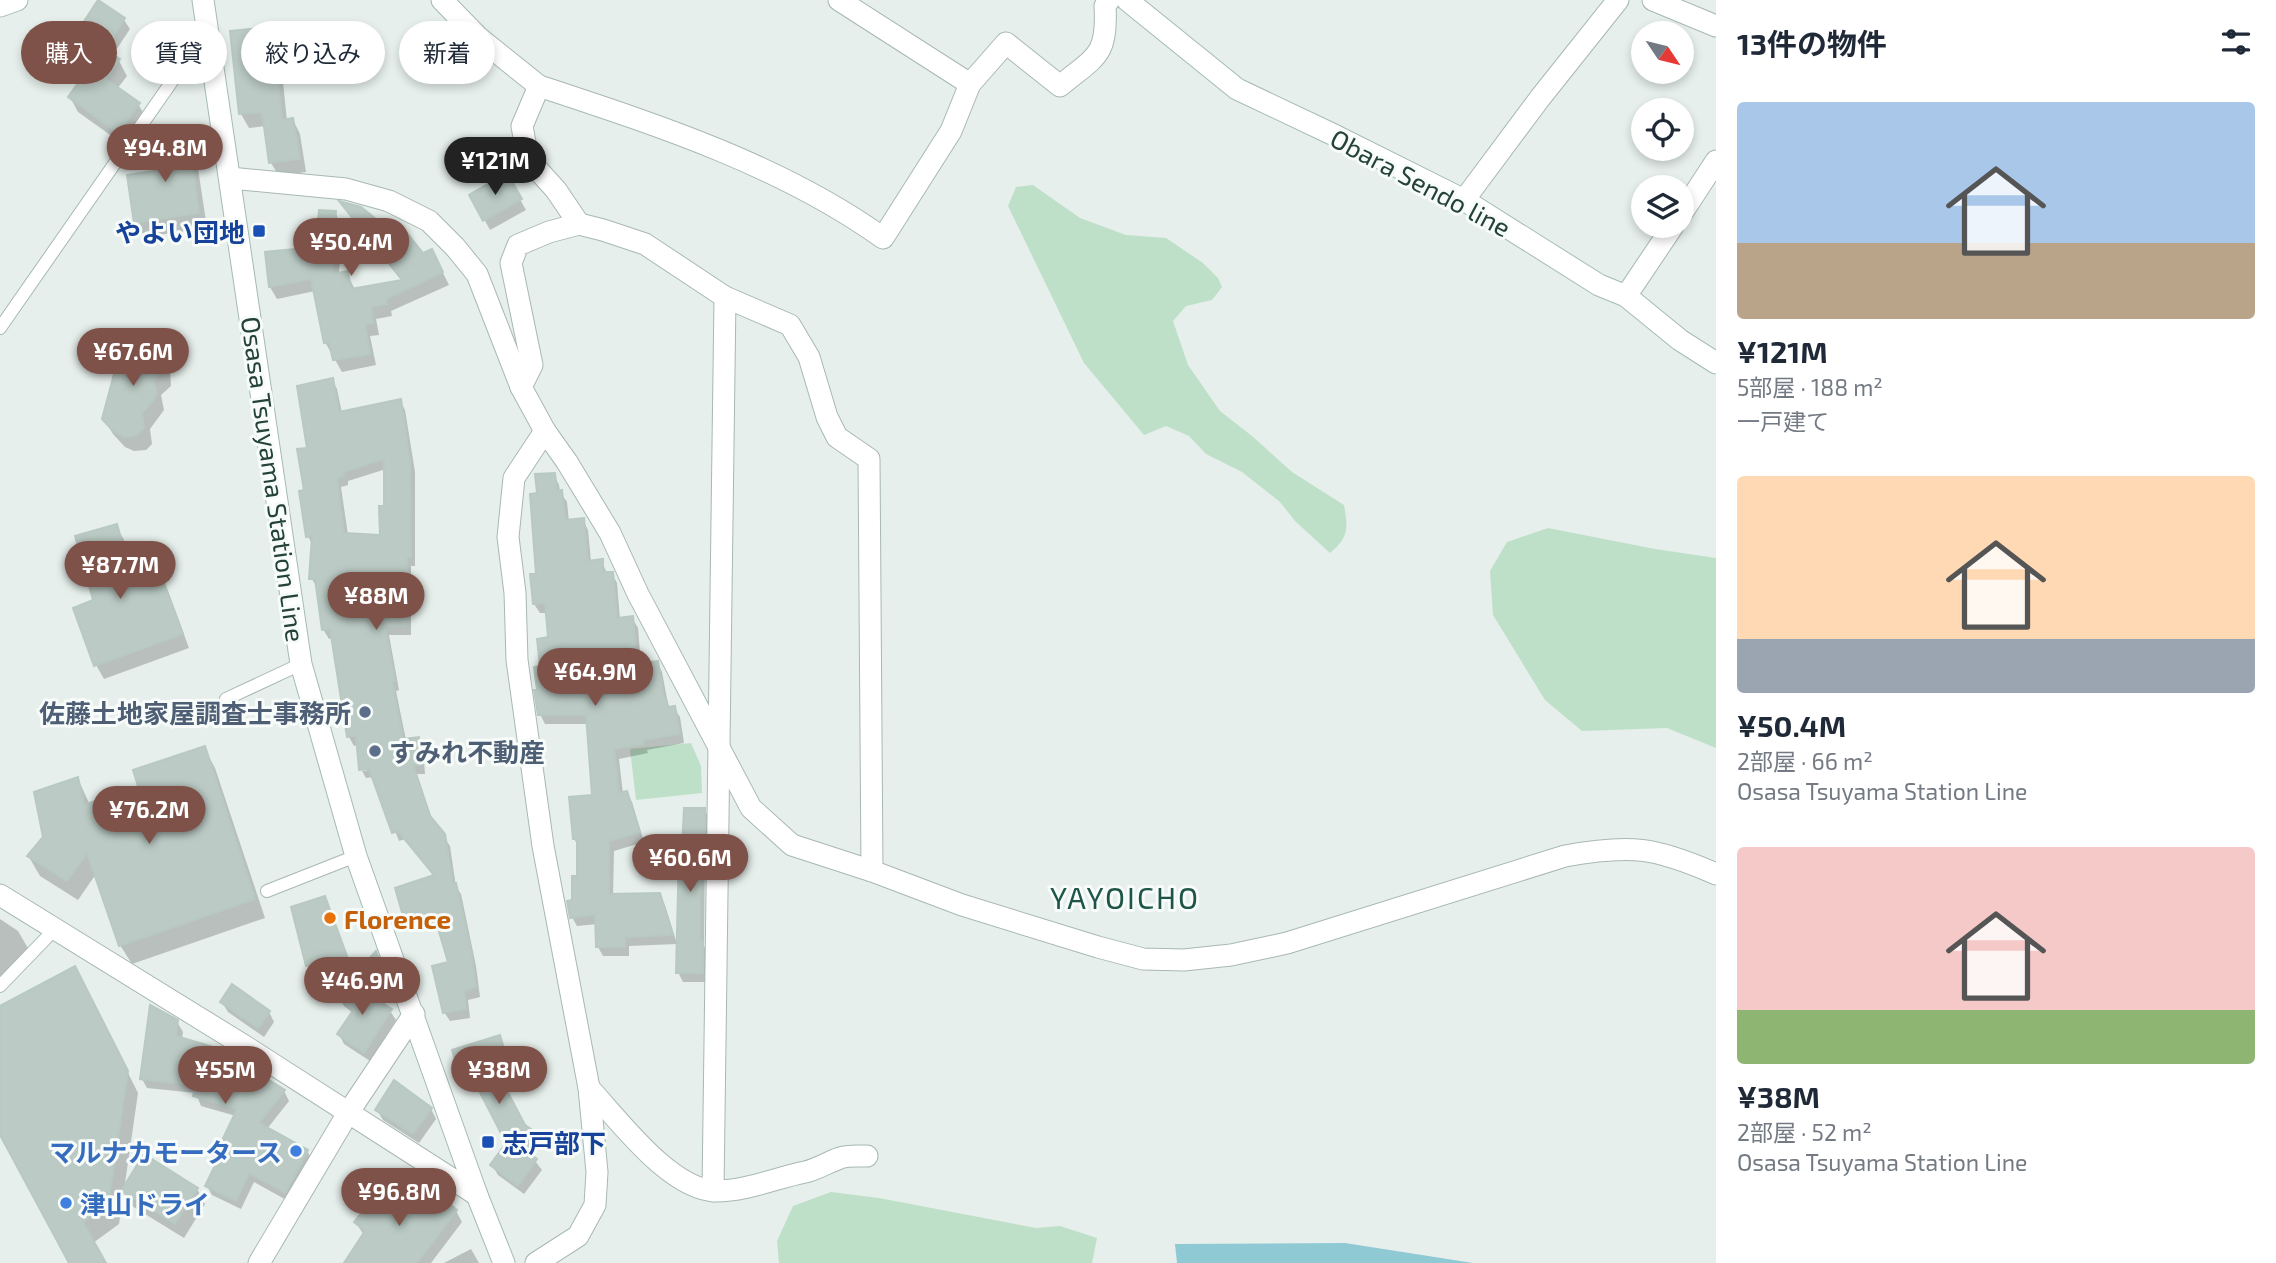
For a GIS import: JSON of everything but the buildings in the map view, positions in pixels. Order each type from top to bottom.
[{"type":"street","points":[[0,6],[17,0]]},
{"type":"street","name":"Osasa Tsuyama Station Line","points":[[204,0],[207,21]]},
{"type":"street","points":[[442,0],[479,38],[539,86],[632,117],[788,182],[847,212],[883,238],[951,131],[970,85],[1006,43],[1060,86],[1100,52],[1106,29],[1105,6],[1109,0]]},
{"type":"street","points":[[839,0],[970,85]]},
{"type":"street","name":"Obara Sendo line","points":[[1127,0],[1237,89],[1464,200],[1599,285],[1626,296],[1680,340],[1716,363]]},
{"type":"street","points":[[1464,200],[1618,0]]},
{"type":"street","points":[[1653,0],[1716,26]]},
{"type":"street","name":"Osasa Tsuyama Station Line","points":[[216,84],[301,664],[356,856],[477,1195],[504,1263]]},
{"type":"street","points":[[539,86],[522,126],[528,159],[556,190],[579,224]]},
{"type":"street","points":[[1694,195],[1716,161]]},
{"type":"street","points":[[230,178],[346,189],[389,201],[429,221],[455,247],[477,274],[521,387],[545,431],[610,533],[638,594],[751,808],[792,845],[872,871],[962,905],[1143,959],[1184,960],[1231,955],[1287,943],[1564,856],[1604,849],[1654,851],[1678,857],[1716,874]]},
{"type":"street","points":[[521,387],[532,365],[511,263],[518,245],[549,232],[579,224],[645,244],[725,297],[790,325],[809,357],[837,437],[869,459],[872,871]]},
{"type":"street","points":[[1626,296],[1665,238]]},
{"type":"street","points":[[713,1191],[725,297]]},
{"type":"street","points":[[536,1263],[578,1236],[595,1205],[597,1172],[589,1088],[543,846],[517,660],[515,593],[508,537],[514,478],[545,431]]},
{"type":"street","points":[[0,895],[243,1045],[477,1195]]},
{"type":"street","points":[[259,1263],[348,1113],[414,1014]]},
{"type":"street","points":[[589,1088],[660,1163],[688,1183],[713,1191],[743,1188],[818,1169],[842,1156],[867,1156]]},
{"type":"lane","points":[[0,328],[170,84]]},
{"type":"lane","points":[[226,699],[301,664]]},
{"type":"lane","points":[[267,891],[356,856]]},
{"type":"lane","points":[[0,986],[54,930]]},
{"type":"green space","points":[[1033,185],[1080,218],[1126,235],[1166,238],[1203,263],[1218,278],[1222,287],[1212,300],[1186,306],[1173,321],[1188,365],[1220,411],[1292,472],[1344,505],[1346,532],[1330,553],[1295,521],[1280,502],[1242,472],[1206,454],[1189,436],[1166,426],[1144,435],[1084,363],[1008,206],[1016,187]]},
{"type":"green space","points":[[1548,528],[1716,558],[1716,748],[1667,728],[1582,731],[1545,700],[1493,615],[1490,571],[1507,542]]},
{"type":"green space","points":[[691,743],[701,766],[702,793],[636,800],[630,749]]},
{"type":"green space","points":[[831,1192],[879,1198],[1036,1228],[1060,1226],[1097,1238],[1092,1263],[779,1263],[777,1241],[793,1206]]},
{"type":"water","points":[[1345,1243],[1473,1263],[1177,1263],[1175,1244]]},
{"type":"place","name":"やよい団地","points":[[259,231]]},
{"type":"place","name":"佐藤土地家屋調査士事務所","points":[[365,712]]},
{"type":"place","name":"すみれ不動産","points":[[375,751]]},
{"type":"place","name":"Florence","points":[[330,918]]},
{"type":"place","name":"志戸部下","points":[[488,1142]]},
{"type":"place","name":"マルナカモータース","points":[[296,1151]]},
{"type":"place","name":"津山ドライ","points":[[66,1203]]},
{"type":"district","name":"YAYOICHO","points":[[1125,897]]}]
